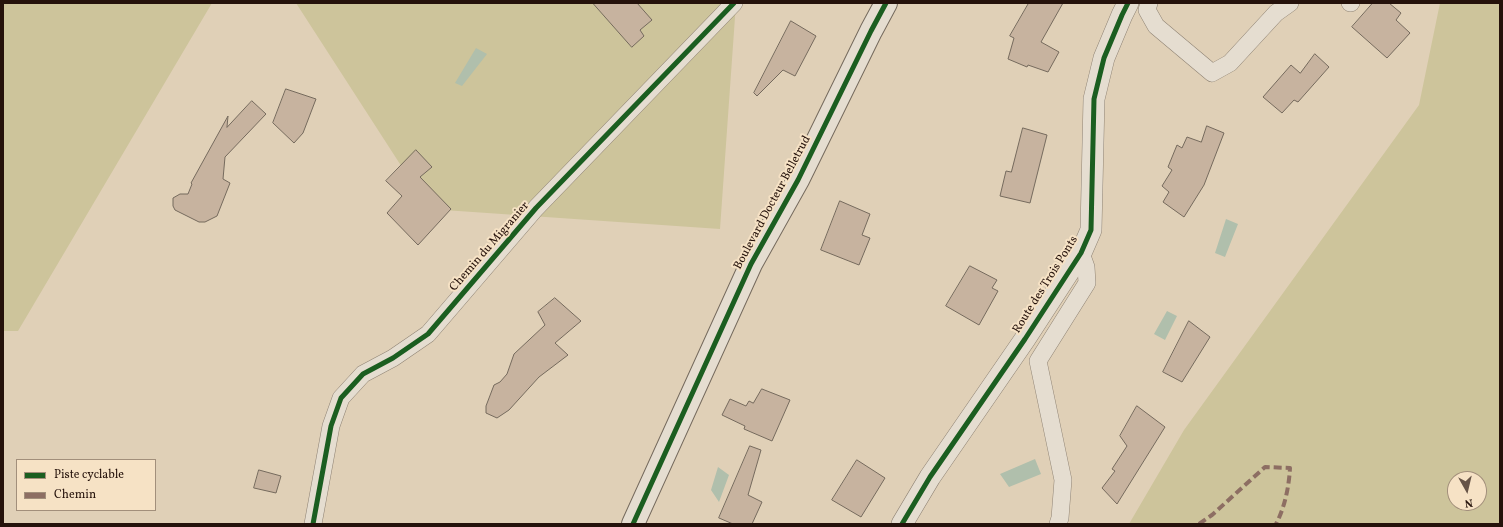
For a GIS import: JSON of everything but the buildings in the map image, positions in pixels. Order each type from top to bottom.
[{"type":"main road","name":"Boulevard Docteur Belletrud","points":[[633,524],[751,264],[798,180],[886,3]]},
{"type":"street","name":"Chemin du Migranier","points":[[313,524],[331,426],[341,398],[363,374],[393,358],[428,334],[536,208],[734,3]]},
{"type":"street","name":"Route des Trois Ponts","points":[[902,524],[930,477],[1025,339],[1081,253],[1091,230],[1094,99],[1104,58],[1128,3]]},
{"type":"street","points":[[1149,3],[1147,10],[1156,26],[1212,73],[1230,63],[1276,13],[1290,3]]},
{"type":"street","points":[[1058,524],[1060,518],[1063,480],[1038,361],[1087,283],[1086,267],[1081,253]]},
{"type":"shaded area","points":[[3,3],[212,3],[18,331],[3,331]]},
{"type":"shaded area","points":[[296,3],[736,3],[720,229],[429,209]]},
{"type":"shaded area","points":[[1440,3],[1500,3],[1500,524],[1129,524],[1184,430],[1419,105]]},
{"type":"shaded area","points":[[476,48],[487,54],[462,86],[455,83]]},
{"type":"shaded area","points":[[1226,219],[1238,224],[1225,257],[1215,253]]},
{"type":"shaded area","points":[[1167,311],[1177,316],[1165,340],[1154,334]]},
{"type":"shaded area","points":[[1035,459],[1041,474],[1009,487],[1000,474]]},
{"type":"shaded area","points":[[718,467],[729,475],[719,502],[711,490]]},
{"type":"marked path","points":[[1199,524],[1212,515],[1265,467],[1290,468],[1286,496],[1282,511],[1276,524]]},
{"type":"cycle path","points":[[313,524],[331,426],[341,398],[363,374],[393,358],[428,334],[536,208],[734,3]]},
{"type":"cycle path","points":[[633,524],[751,264],[798,180],[886,3]]},
{"type":"cycle path","points":[[902,524],[930,477],[1025,339],[1081,253],[1091,230],[1094,99],[1104,58],[1128,3]]}]
